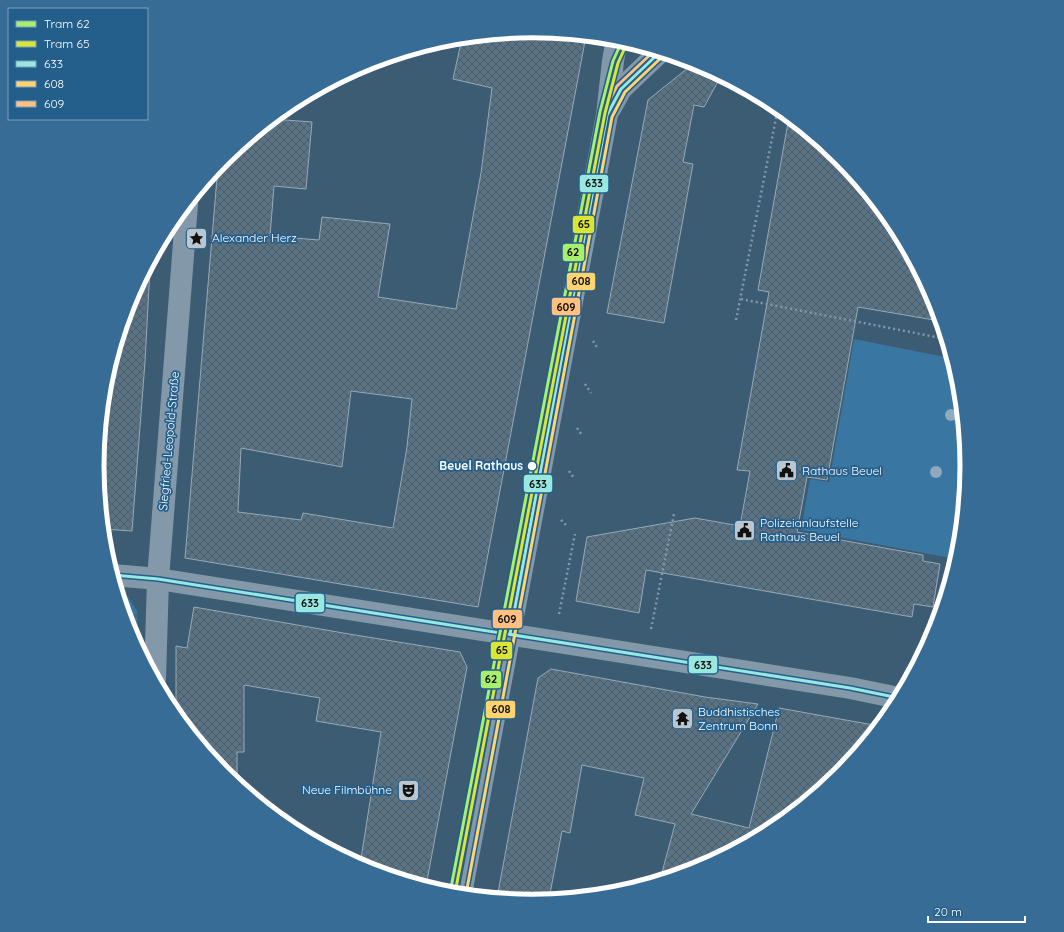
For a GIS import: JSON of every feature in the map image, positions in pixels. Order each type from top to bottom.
[{"type":"street","points":[[461,888],[607,115],[616,46]]},
{"type":"street","points":[[607,115],[621,89],[655,57]]},
{"type":"street","name":"Siegfried-Leopold-Straße","points":[[155,669],[158,579],[186,213]]},
{"type":"street","points":[[119,576],[158,579],[510,634],[850,688],[893,697]]},
{"type":"path","points":[[736,320],[777,115]]},
{"type":"path","points":[[741,299],[940,338]]},
{"type":"path","points":[[646,656],[674,514]]},
{"type":"path","points":[[553,641],[575,534]]},
{"type":"green space","points":[[854,339],[946,357],[952,383],[956,410],[960,466],[956,522],[950,558],[801,530],[810,479],[829,482]]},
{"type":"green space","points":[[125,597],[128,597],[137,611],[138,631]]},
{"type":"building","points":[[532,38],[585,42],[478,607],[185,558],[217,176],[250,144],[280,120],[312,122],[306,189],[274,186],[270,236],[319,240],[322,217],[390,224],[378,297],[456,309],[481,173],[492,88],[453,79],[461,44],[504,39]],"holes":[[[351,391],[412,399],[407,447],[393,528],[303,513],[301,520],[238,512],[241,448],[342,467]]]},
{"type":"building","points":[[688,68],[718,81],[704,107],[694,105],[683,162],[693,164],[664,323],[607,313],[648,100]]},
{"type":"building","points":[[788,123],[835,163],[872,205],[903,252],[916,277],[934,320],[858,307],[827,480],[807,477],[797,532],[923,555],[923,561],[940,564],[933,607],[914,604],[912,617],[646,570],[639,613],[576,601],[587,537],[695,518],[740,526],[750,471],[737,470],[769,292],[758,290]]},
{"type":"building","points":[[150,274],[145,362],[132,531],[109,529],[105,494],[105,438],[112,383],[119,355],[127,328]]},
{"type":"building","points":[[194,607],[460,652],[467,667],[427,881],[394,871],[361,858],[381,732],[316,721],[320,698],[244,685],[244,752],[237,752],[237,776],[192,727],[176,704],[176,646],[187,648]]},
{"type":"building","points":[[551,669],[705,697],[758,704],[691,814],[749,828],[779,708],[873,725],[835,769],[793,806],[746,837],[721,850],[662,873],[675,824],[635,815],[644,778],[582,765],[570,833],[562,831],[550,893],[498,892],[538,678]]},
{"type":"tram line","name":"62","points":[[451,886],[600,112],[613,61],[619,47]]},
{"type":"tram line","name":"65","points":[[456,887],[605,113],[618,63],[625,48]]},
{"type":"transit line","name":"609","points":[[457,887],[602,114],[617,86],[650,55]]},
{"type":"transit line","name":"633","points":[[510,634],[607,115],[621,89],[655,57]]},
{"type":"transit line","name":"608","points":[[467,889],[612,117],[625,92],[661,58]]},
{"type":"transit line","name":"633","points":[[119,576],[158,579],[850,688],[893,697]]},
{"type":"place","name":"Alexander Herz","points":[[197,238]]},
{"type":"place","name":"Beuel Rathaus","points":[[532,466]]},
{"type":"place","name":"Rathaus Beuel","points":[[786,471]]},
{"type":"place","name":"Polizeianlaufstelle Rathaus Beuel","points":[[745,530]]},
{"type":"place","name":"Buddhistisches Zentrum Bonn","points":[[683,719]]},
{"type":"place","name":"Neue Filmbühne","points":[[408,790]]}]
